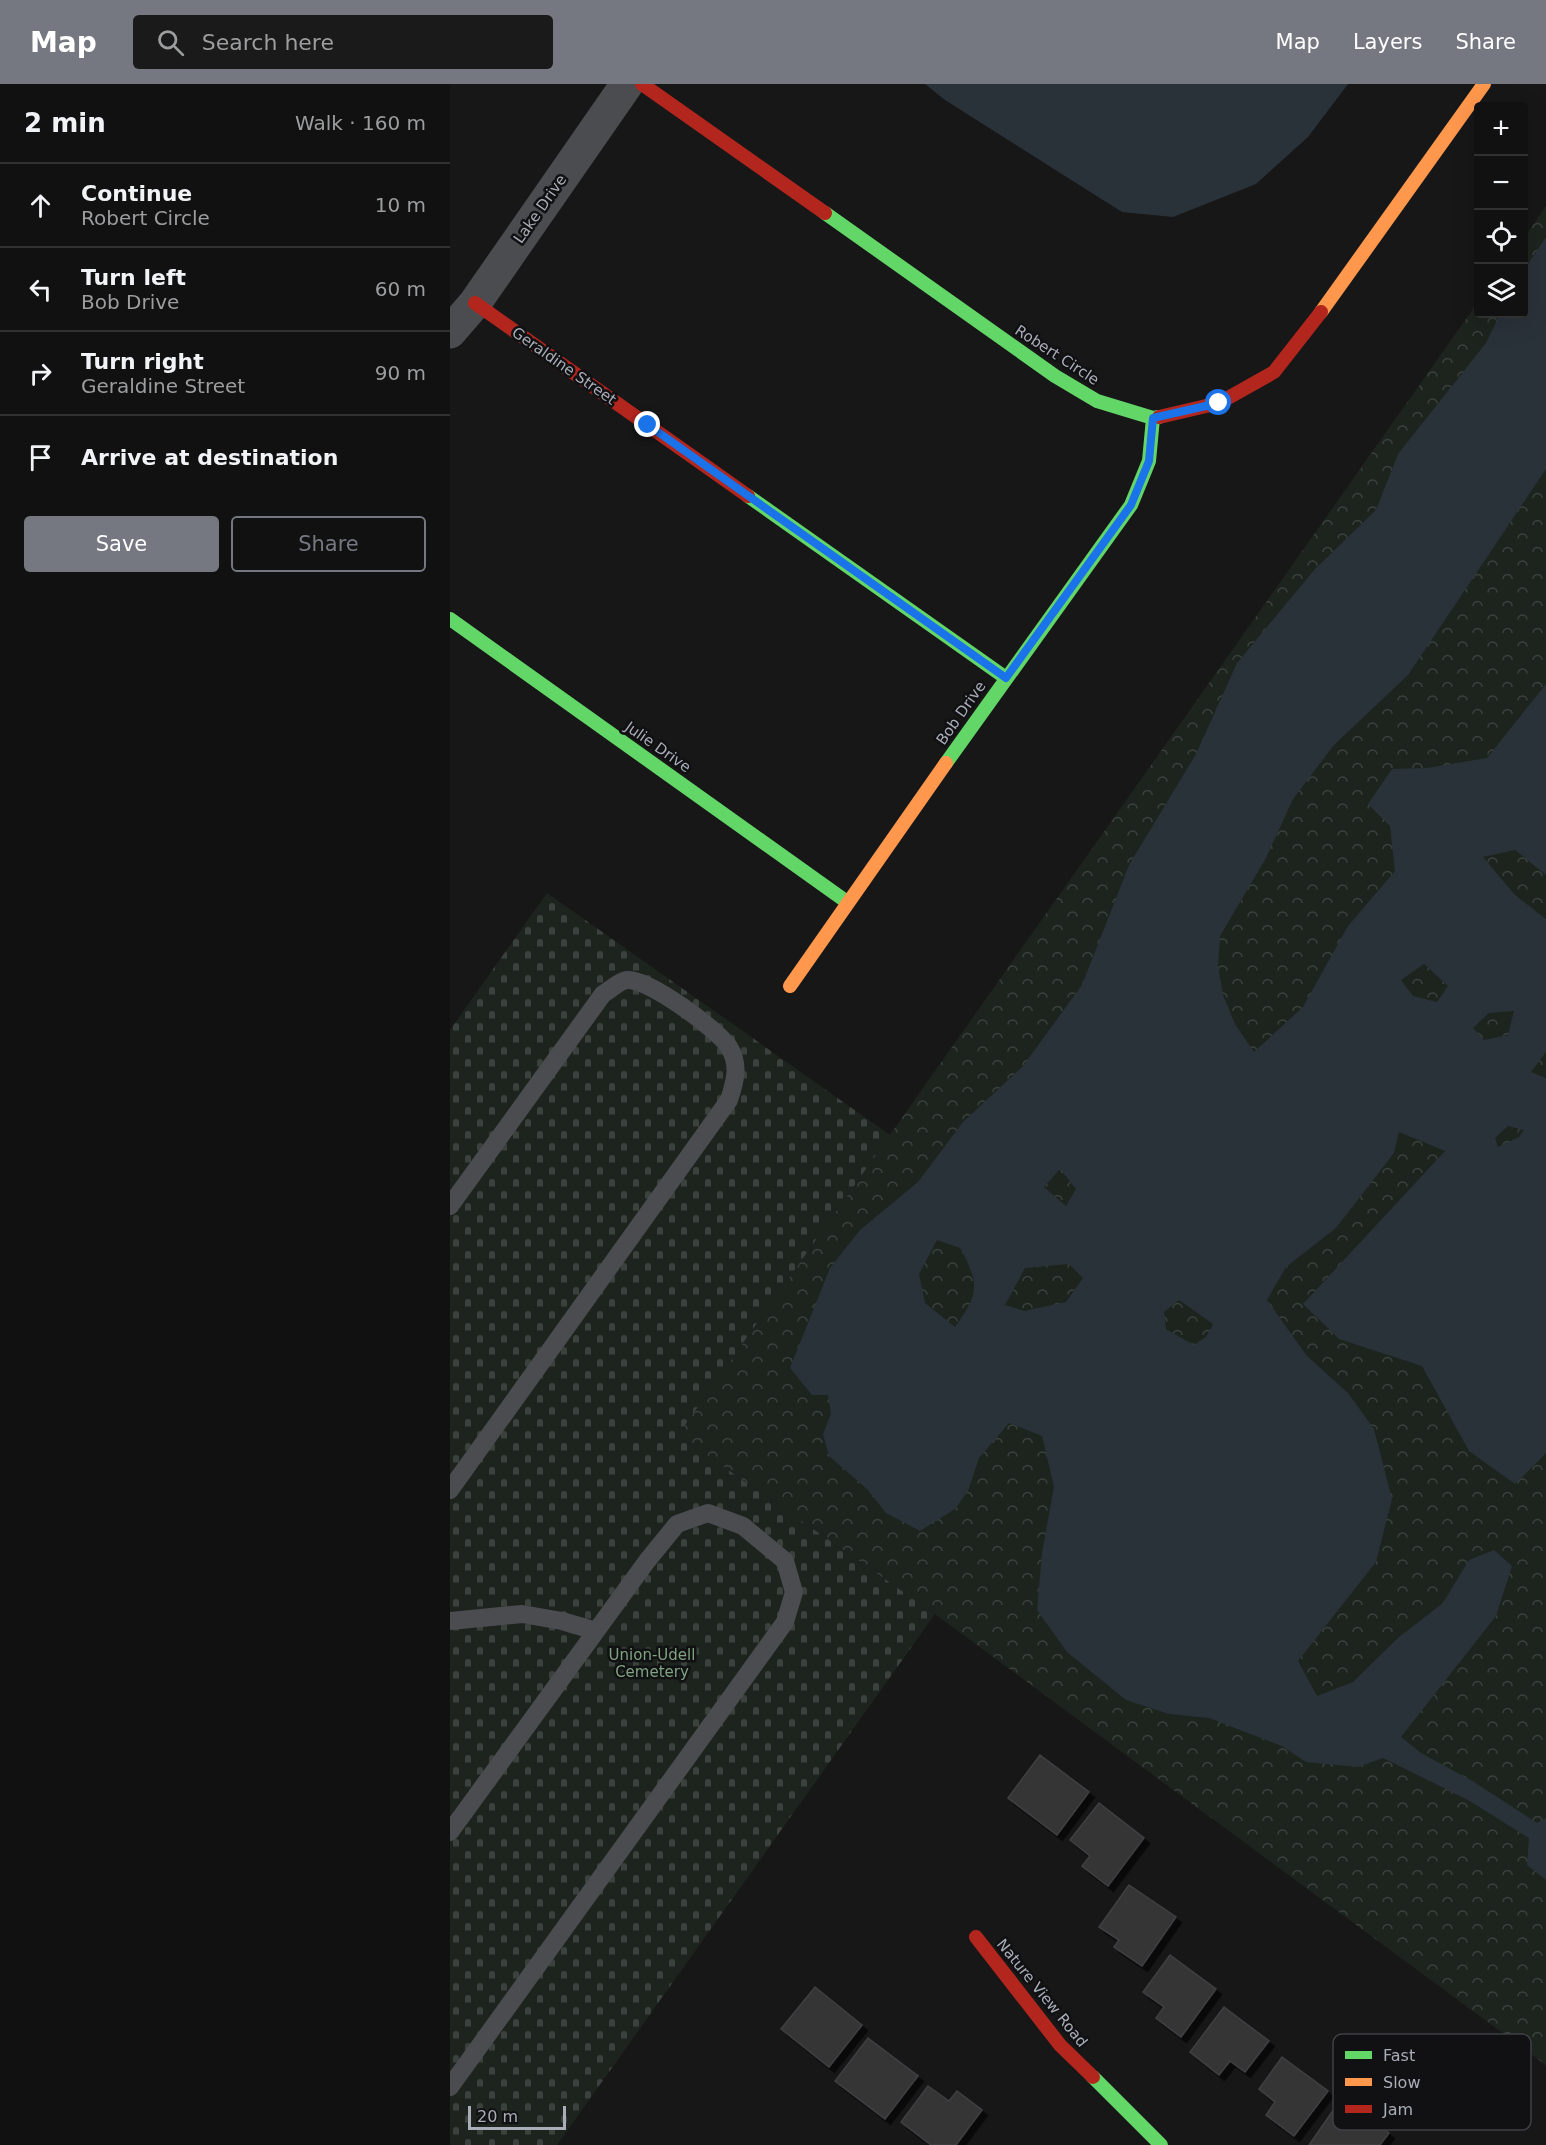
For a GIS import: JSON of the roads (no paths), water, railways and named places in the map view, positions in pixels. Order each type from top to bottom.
[{"type":"street","name":"Lake Drive","points":[[450,331],[475,303],[627,84]]},
{"type":"street","name":"Robert Circle","points":[[642,84],[1055,376],[1096,400],[1153,418]]},
{"type":"street","points":[[1153,418],[1219,403],[1274,372],[1316,319],[1484,84]]},
{"type":"street","name":"Geraldine Street","points":[[475,303],[1006,678]]},
{"type":"street","name":"Bob Drive","points":[[790,986],[1006,678],[1131,505],[1149,461],[1153,418]]},
{"type":"street","name":"Julie Drive","points":[[450,619],[848,902]]},
{"type":"street","name":"Nature View Road","points":[[976,1937],[1060,2046],[1161,2145]]},
{"type":"lane","points":[[450,1206],[603,994],[625,980],[645,982],[709,1026],[730,1048],[737,1074],[729,1100],[450,1490]]},
{"type":"lane","points":[[450,1833],[596,1631],[677,1524],[708,1513],[743,1526],[785,1561],[794,1592],[785,1622],[450,2086]]},
{"type":"lane","points":[[450,1621],[522,1614],[562,1621],[596,1631]]},
{"type":"park label","name":"Union-Udell Cemetery","points":[[652,1664]]}]
